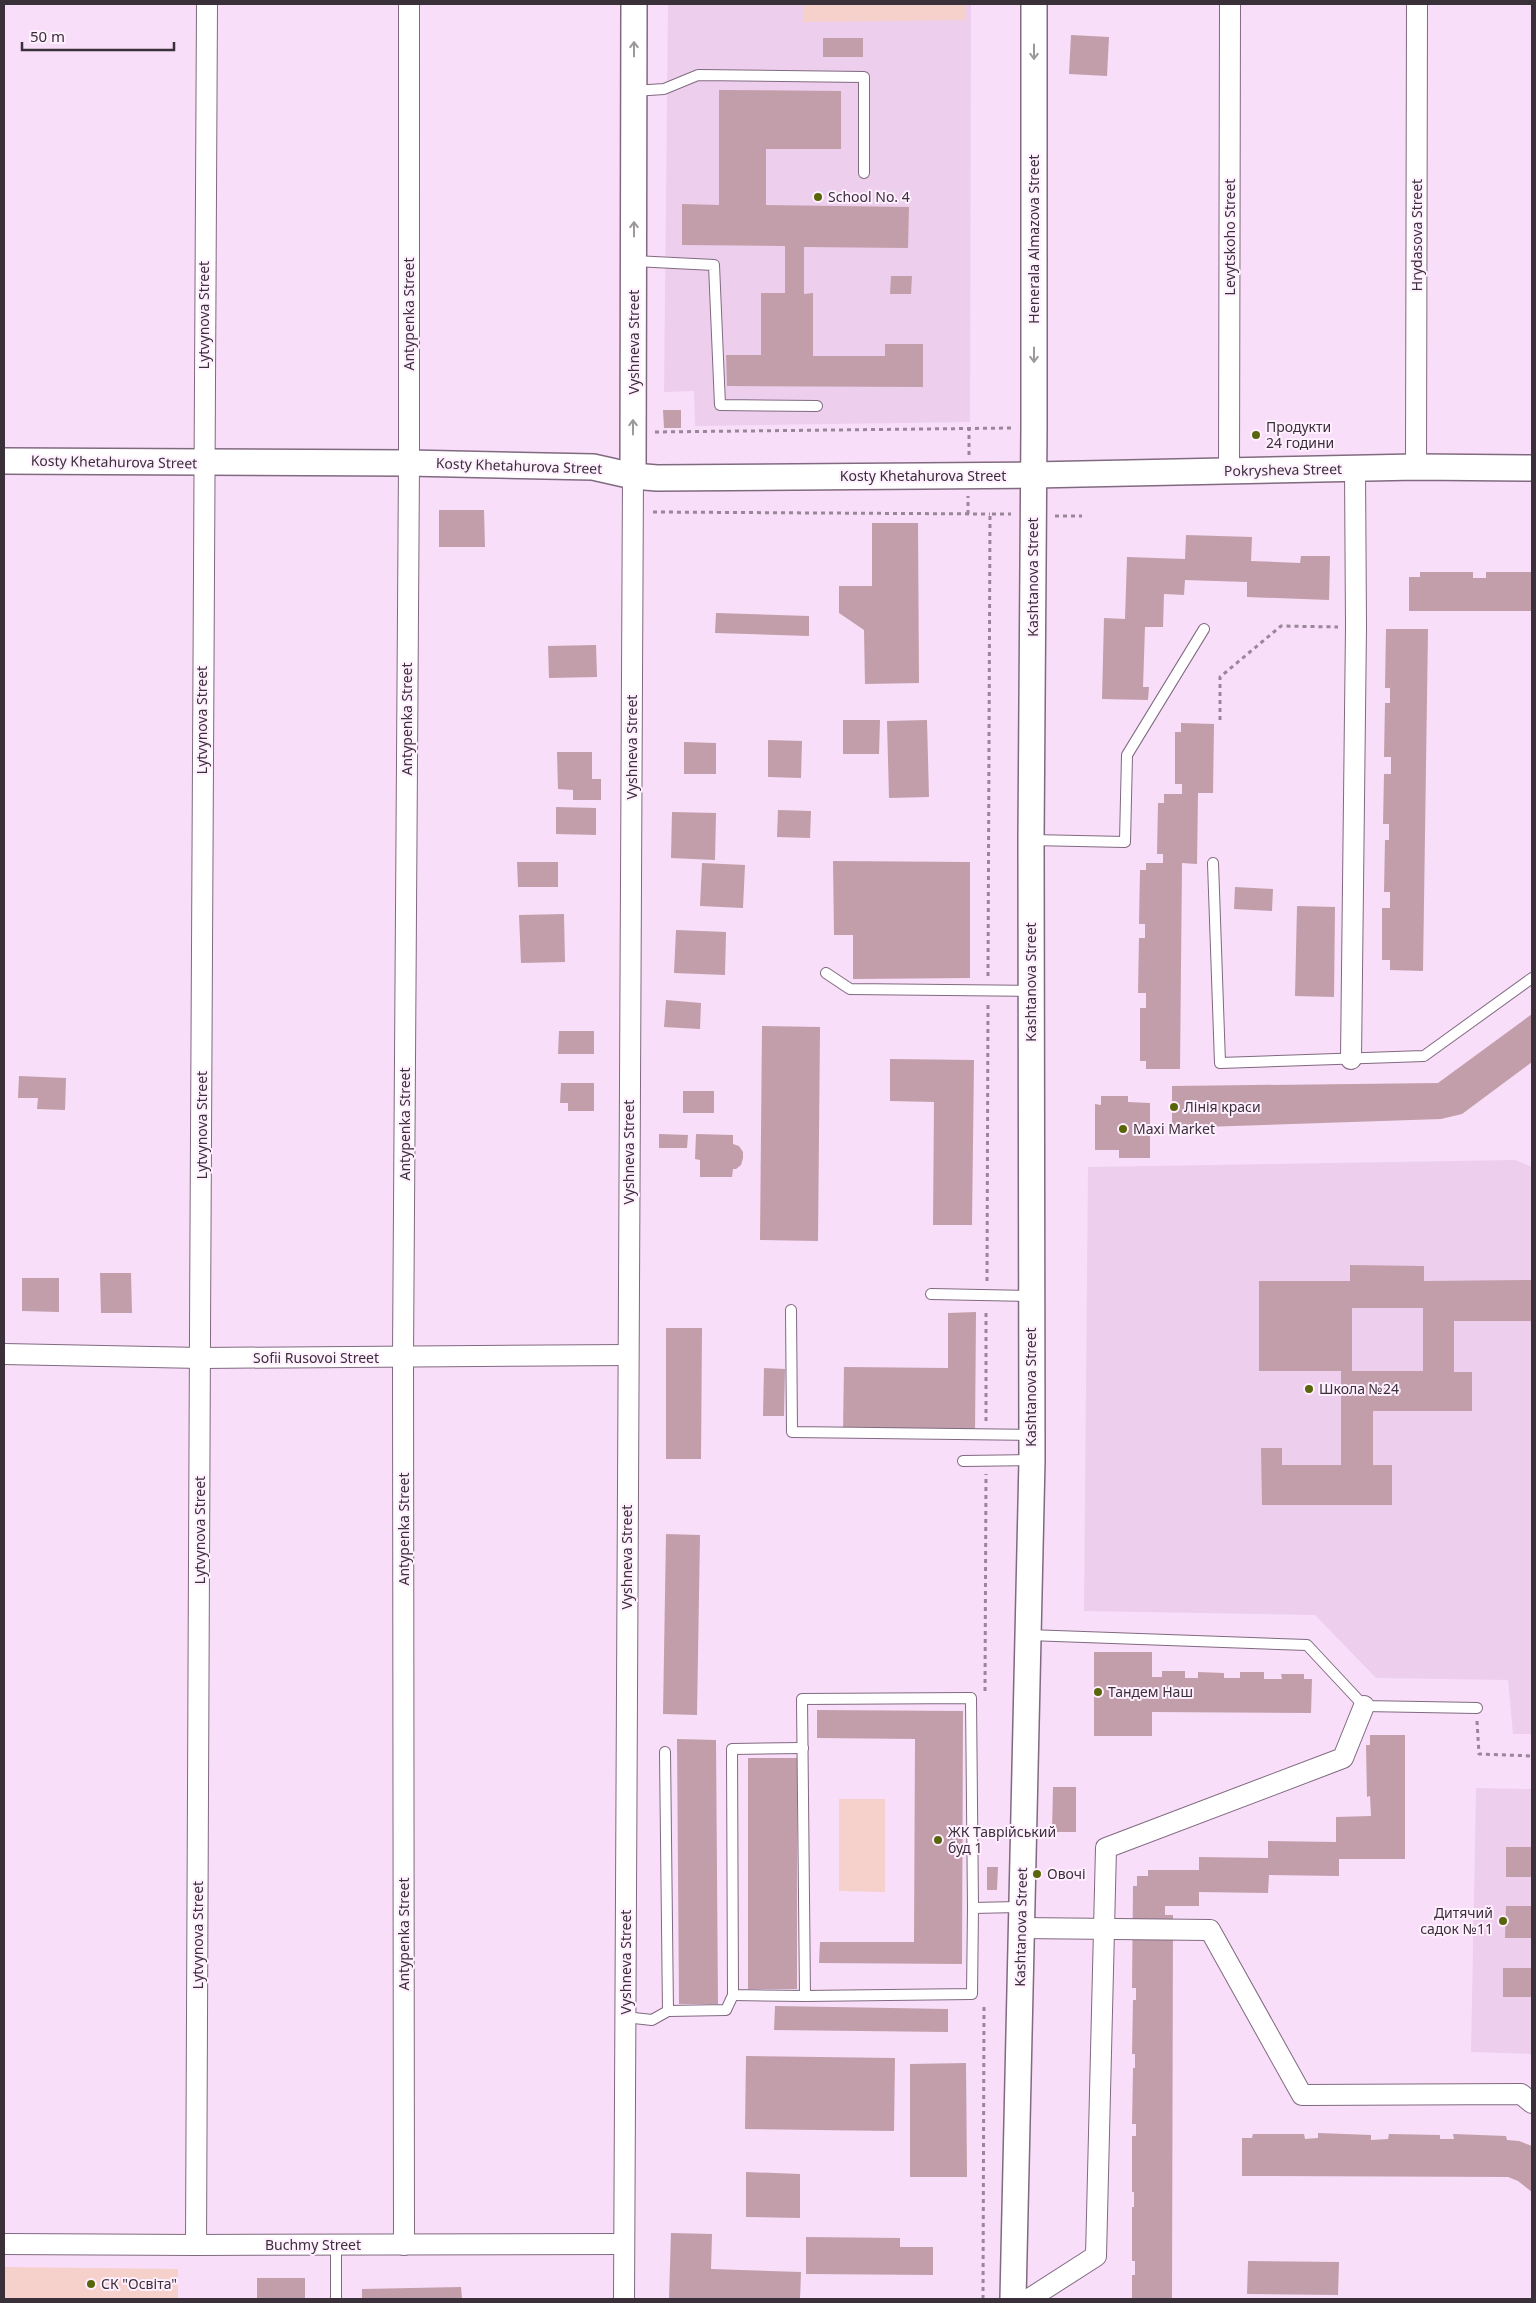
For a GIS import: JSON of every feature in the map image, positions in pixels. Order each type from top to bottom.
[{"type":"street","name":"Lytvynova Street","points":[[196,2246],[201,1358],[203,463],[207,4]]},
{"type":"street","name":"Antypenka Street","points":[[404,2245],[404,1358],[409,463],[409,4]]},
{"type":"street","name":"Vyshneva Street","points":[[624,2299],[634,4]]},
{"type":"street","name":"Henerala Almazova Street","points":[[1034,4],[1034,475]]},
{"type":"street","name":"Levytskoho Street","points":[[1229,471],[1230,4]]},
{"type":"street","name":"Hrydasova Street","points":[[1416,467],[1417,4]]},
{"type":"street","name":"Kosty Khetahurova Street","points":[[4,461],[409,463],[592,467],[633,476],[666,478],[1034,475]]},
{"type":"street","name":"Pokrysheva Street","points":[[1034,475],[1416,467],[1532,468]]},
{"type":"street","points":[[1352,1059],[1356,627],[1355,469]]},
{"type":"street","name":"Kashtanova Street","points":[[1013,2299],[1032,1460],[1031,840],[1034,475]]},
{"type":"street","name":"Sofii Rusovoi Street","points":[[4,1354],[201,1358],[628,1355]]},
{"type":"street","points":[[1029,2299],[1096,2256],[1106,1848],[1343,1758],[1364,1706]]},
{"type":"street","points":[[1021,1918],[1104,1929],[1210,1930],[1302,2095],[1521,2094],[1532,2103]]},
{"type":"street","name":"Buchmy Street","points":[[4,2244],[196,2246],[623,2244]]},
{"type":"lane","points":[[634,91],[664,89],[698,75],[864,77],[864,173]]},
{"type":"lane","points":[[634,261],[714,265],[720,405],[817,406]]},
{"type":"lane","points":[[1031,840],[1125,842],[1127,755],[1204,629]]},
{"type":"lane","points":[[1213,863],[1220,1063],[1424,1056],[1532,978]]},
{"type":"lane","points":[[826,974],[850,989],[1031,991]]},
{"type":"lane","points":[[932,1294],[1031,1296]]},
{"type":"lane","points":[[791,1310],[792,1432],[1031,1435]]},
{"type":"lane","points":[[963,1461],[1032,1460]]},
{"type":"lane","points":[[1027,1634],[1307,1645],[1364,1706],[1477,1708]]},
{"type":"lane","points":[[733,1995],[805,1996],[972,1994],[971,1698],[802,1700],[805,1996]]},
{"type":"lane","points":[[625,2018],[652,2020],[668,2011],[726,2010],[733,1995],[732,1749],[803,1748]]},
{"type":"lane","points":[[665,1752],[668,2011]]},
{"type":"lane","points":[[973,1908],[1021,1918]]},
{"type":"lane","points":[[336,2245],[336,2299]]},
{"type":"path","points":[[657,432],[1034,427]]},
{"type":"path","points":[[633,506],[655,513],[1082,516]]},
{"type":"path","points":[[986,1435],[990,514]]},
{"type":"path","points":[[1220,720],[1220,677],[1280,626],[1356,627]]},
{"type":"path","points":[[985,1699],[986,1460]]},
{"type":"path","points":[[1477,1708],[1479,1754],[1532,1756]]},
{"type":"path","points":[[983,2299],[984,1996]]},
{"type":"shaded area","name":"School No. 4","points":[[668,4],[971,4],[970,422],[695,426],[694,391],[664,392]]},
{"type":"shaded area","points":[[803,4],[966,4],[966,20],[803,22]]},
{"type":"shaded area","name":"Школа №24","points":[[1515,1160],[1532,1167],[1532,1734],[1513,1734],[1508,1680],[1376,1678],[1315,1615],[1084,1611],[1088,1167]]},
{"type":"shaded area","name":"Дитячий садок №11","points":[[1476,1788],[1532,1789],[1532,2054],[1471,2052]]},
{"type":"shaded area","points":[[839,1799],[885,1799],[885,1892],[839,1891]]},
{"type":"shaded area","name":"СК \"Освіта\"","points":[[4,2267],[178,2269],[178,2299],[4,2299]]},
{"type":"building","points":[[1071,35],[1109,37],[1107,76],[1069,74]]},
{"type":"building","points":[[823,38],[863,38],[863,57],[823,57]]},
{"type":"building","points":[[719,90],[841,91],[841,149],[766,149],[766,205],[909,207],[908,248],[804,247],[804,294],[813,293],[813,356],[885,356],[885,344],[923,344],[923,387],[727,386],[726,355],[761,355],[761,293],[785,293],[785,246],[682,245],[682,204],[719,205]]},
{"type":"building","points":[[891,276],[912,276],[911,294],[890,294]]},
{"type":"building","points":[[663,410],[681,410],[681,428],[664,428]]},
{"type":"building","points":[[439,510],[484,510],[485,547],[439,547]]},
{"type":"building","points":[[872,523],[918,523],[919,683],[865,684],[864,630],[839,613],[839,586],[872,586]]},
{"type":"building","points":[[1186,535],[1252,537],[1251,561],[1300,563],[1301,556],[1330,556],[1329,600],[1247,597],[1247,582],[1185,580],[1184,595],[1164,594],[1163,627],[1145,627],[1143,687],[1149,687],[1148,700],[1102,699],[1104,618],[1125,619],[1127,557],[1185,559]]},
{"type":"building","points":[[1420,572],[1473,572],[1473,578],[1486,578],[1486,572],[1532,572],[1532,611],[1409,611],[1409,577],[1420,577]]},
{"type":"building","points":[[716,613],[809,616],[809,636],[715,633]]},
{"type":"building","points":[[1386,629],[1428,629],[1423,971],[1390,970],[1390,960],[1382,960],[1382,908],[1390,908],[1390,892],[1384,892],[1385,840],[1389,840],[1389,824],[1383,824],[1384,774],[1391,774],[1391,757],[1384,757],[1385,703],[1390,703],[1390,688],[1385,688]]},
{"type":"building","points":[[596,645],[597,677],[549,678],[548,646]]},
{"type":"building","points":[[843,720],[880,720],[879,754],[843,754]]},
{"type":"building","points":[[927,720],[929,797],[889,798],[887,721]]},
{"type":"building","points":[[1181,723],[1214,724],[1213,793],[1198,793],[1197,864],[1182,863],[1180,1069],[1146,1069],[1146,1061],[1140,1061],[1140,1008],[1146,1008],[1146,993],[1138,993],[1139,938],[1145,938],[1145,924],[1139,924],[1140,870],[1146,870],[1146,863],[1163,863],[1163,854],[1157,854],[1158,803],[1164,803],[1164,794],[1182,794],[1182,784],[1175,784],[1175,732],[1181,732]]},
{"type":"building","points":[[768,740],[802,741],[801,778],[768,777]]},
{"type":"building","points":[[684,742],[716,743],[716,774],[684,774]]},
{"type":"building","points":[[557,752],[592,752],[592,779],[601,779],[601,800],[573,800],[573,790],[558,789]]},
{"type":"building","points":[[556,807],[596,808],[596,835],[556,834]]},
{"type":"building","points":[[778,810],[811,811],[810,838],[777,837]]},
{"type":"building","points":[[672,812],[716,813],[715,860],[671,858]]},
{"type":"building","points":[[833,861],[970,862],[970,978],[853,979],[853,935],[834,935]]},
{"type":"building","points":[[517,862],[558,862],[558,887],[518,887]]},
{"type":"building","points":[[702,863],[745,865],[743,908],[700,906]]},
{"type":"building","points":[[1235,887],[1273,889],[1272,911],[1234,909]]},
{"type":"building","points":[[1297,906],[1335,907],[1334,997],[1295,996]]},
{"type":"building","points":[[564,914],[565,962],[521,963],[519,915]]},
{"type":"building","points":[[676,930],[726,932],[725,975],[674,973]]},
{"type":"building","points":[[666,1000],[701,1003],[700,1029],[664,1027]]},
{"type":"building","points":[[1532,1014],[1532,1062],[1462,1114],[1441,1119],[1172,1128],[1172,1086],[1438,1083]]},
{"type":"building","points":[[762,1026],[820,1027],[818,1241],[760,1240]]},
{"type":"building","points":[[559,1031],[594,1031],[594,1054],[558,1054]]},
{"type":"building","points":[[890,1059],[974,1060],[972,1225],[933,1225],[934,1102],[890,1101]]},
{"type":"building","points":[[19,1076],[66,1078],[65,1110],[37,1109],[38,1098],[18,1098]]},
{"type":"building","points":[[561,1083],[594,1083],[594,1111],[568,1111],[568,1103],[560,1103]]},
{"type":"building","points":[[683,1091],[714,1091],[714,1113],[683,1113]]},
{"type":"building","points":[[1101,1096],[1128,1096],[1128,1102],[1150,1103],[1150,1158],[1119,1158],[1119,1150],[1095,1150],[1095,1104],[1101,1105]]},
{"type":"building","points":[[659,1134],[688,1135],[687,1148],[659,1148]]},
{"type":"building","points":[[696,1134],[733,1135],[733,1144],[739,1146],[743,1152],[743,1158],[741,1165],[733,1169],[732,1177],[700,1177],[700,1160],[695,1159]]},
{"type":"building","points":[[1350,1265],[1424,1266],[1424,1281],[1532,1280],[1532,1321],[1454,1321],[1454,1372],[1472,1372],[1472,1411],[1373,1411],[1373,1465],[1392,1465],[1392,1505],[1262,1505],[1261,1448],[1282,1448],[1282,1465],[1341,1465],[1341,1371],[1259,1371],[1259,1281],[1350,1281]],"holes":[[[1352,1308],[1423,1308],[1423,1371],[1352,1371]]]},
{"type":"building","points":[[100,1273],[131,1273],[132,1313],[101,1313]]},
{"type":"building","points":[[22,1278],[59,1278],[59,1312],[22,1311]]},
{"type":"building","points":[[976,1312],[975,1433],[843,1431],[844,1367],[948,1368],[948,1313]]},
{"type":"building","points":[[666,1328],[702,1328],[701,1459],[666,1459]]},
{"type":"building","points":[[764,1368],[785,1369],[784,1416],[763,1416]]},
{"type":"building","points":[[666,1534],[700,1535],[697,1715],[663,1714]]},
{"type":"building","points":[[1094,1652],[1152,1652],[1152,1677],[1162,1677],[1162,1671],[1185,1671],[1185,1678],[1198,1678],[1198,1672],[1224,1673],[1224,1678],[1240,1678],[1240,1672],[1264,1672],[1264,1679],[1282,1679],[1281,1674],[1304,1674],[1304,1679],[1312,1679],[1311,1713],[1152,1712],[1152,1736],[1094,1736]]},
{"type":"building","name":"ЖК Таврійський буд 1","points":[[817,1710],[963,1711],[962,1964],[819,1963],[820,1942],[914,1942],[915,1739],[817,1738]]},
{"type":"building","points":[[1370,1735],[1405,1735],[1405,1859],[1339,1859],[1339,1876],[1269,1875],[1268,1893],[1199,1892],[1199,1906],[1165,1906],[1165,1915],[1173,1915],[1172,2299],[1132,2299],[1132,2275],[1135,2275],[1135,2261],[1132,2261],[1132,2207],[1134,2207],[1134,2192],[1132,2192],[1132,2136],[1136,2136],[1136,2124],[1132,2124],[1133,2068],[1135,2068],[1135,2054],[1132,2054],[1133,2000],[1136,2000],[1136,1988],[1132,1988],[1133,1886],[1137,1886],[1137,1876],[1148,1876],[1148,1870],[1199,1870],[1199,1857],[1268,1858],[1268,1841],[1336,1842],[1336,1817],[1371,1816],[1370,1796],[1367,1797],[1366,1745],[1370,1745]]},
{"type":"building","points":[[677,1739],[716,1740],[718,2004],[679,2004]]},
{"type":"building","points":[[748,1758],[797,1758],[797,1989],[748,1989]]},
{"type":"building","points":[[1053,1787],[1076,1787],[1076,1832],[1052,1832]]},
{"type":"building","points":[[1506,1847],[1532,1847],[1532,1877],[1506,1877]]},
{"type":"building","points":[[987,1867],[998,1867],[997,1890],[987,1890]]},
{"type":"building","points":[[1506,1906],[1532,1906],[1532,1938],[1505,1938]]},
{"type":"building","points":[[1503,1968],[1532,1968],[1532,1997],[1503,1997]]},
{"type":"building","points":[[775,2006],[948,2009],[948,2032],[774,2030]]},
{"type":"building","points":[[746,2056],[895,2058],[894,2131],[745,2129]]},
{"type":"building","points":[[966,2063],[967,2177],[910,2177],[910,2064]]},
{"type":"building","points":[[1318,2133],[1371,2135],[1371,2140],[1388,2139],[1389,2134],[1440,2135],[1440,2139],[1454,2139],[1453,2134],[1506,2136],[1507,2140],[1519,2141],[1532,2146],[1532,2192],[1518,2181],[1508,2177],[1242,2176],[1242,2138],[1252,2138],[1253,2134],[1304,2134],[1305,2139],[1318,2138]]},
{"type":"building","points":[[746,2172],[800,2174],[800,2218],[746,2217]]},
{"type":"building","points":[[671,2233],[712,2234],[711,2269],[801,2272],[800,2299],[669,2299]]},
{"type":"building","points":[[806,2237],[900,2238],[900,2247],[933,2247],[933,2275],[806,2274]]},
{"type":"building","points":[[1248,2261],[1339,2262],[1338,2295],[1247,2294]]},
{"type":"building","points":[[257,2278],[305,2278],[305,2299],[257,2299]]},
{"type":"building","points":[[461,2287],[462,2299],[362,2299],[362,2289]]},
{"type":"place","name":"School No. 4","points":[[818,197]]},
{"type":"place","name":"Продукти 24 години","points":[[1256,435]]},
{"type":"place","name":"Лінія краси","points":[[1174,1107]]},
{"type":"place","name":"Maxi Market","points":[[1123,1129]]},
{"type":"place","name":"Школа №24","points":[[1309,1389]]},
{"type":"place","name":"Тандем Наш","points":[[1098,1692]]},
{"type":"place","name":"ЖК Таврійський буд 1","points":[[938,1840]]},
{"type":"place","name":"Овочі","points":[[1037,1874]]},
{"type":"place","name":"Дитячий садок №11","points":[[1503,1921]]},
{"type":"place","name":"СК \"Освіта\"","points":[[91,2284]]}]
